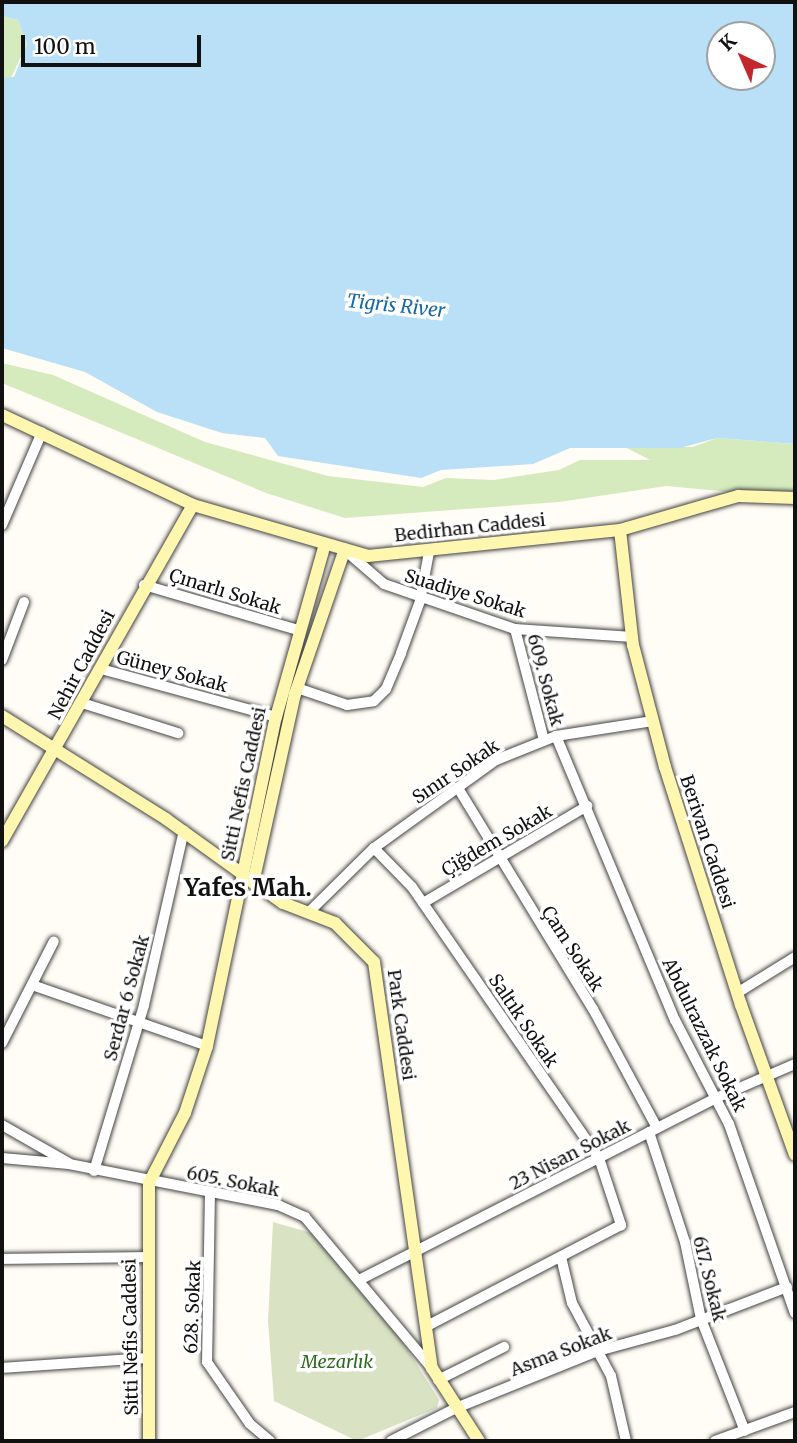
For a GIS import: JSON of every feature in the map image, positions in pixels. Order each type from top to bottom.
[{"type":"street","name":"Bedirhan Caddesi","points":[[2,415],[193,505],[368,556],[429,552],[620,530],[738,496],[795,498]]},
{"type":"street","points":[[2,525],[43,432]]},
{"type":"street","name":"Nehir Caddesi","points":[[2,842],[101,669],[144,584],[193,505]]},
{"type":"street","name":"Berivan Caddesi","points":[[620,530],[633,637],[653,721],[737,993],[769,1075],[795,1155]]},
{"type":"street","name":"Sitti Nefis Caddesi","points":[[149,1441],[150,1358],[146,1257],[149,1183],[185,1112],[207,1046],[275,717],[325,544]]},
{"type":"street","points":[[253,883],[297,688],[345,550]]},
{"type":"street","name":"Suadiye Sokak","points":[[345,550],[384,584],[420,600],[515,629],[633,637]]},
{"type":"street","points":[[297,688],[346,705],[374,701],[386,688],[420,600],[429,552]]},
{"type":"street","name":"Çınarlı Sokak","points":[[144,584],[298,630]]},
{"type":"street","points":[[2,660],[24,602]]},
{"type":"street","name":"609. Sokak","points":[[515,629],[544,740]]},
{"type":"street","name":"Güney Sokak","points":[[101,669],[275,717]]},
{"type":"street","points":[[82,703],[178,733]]},
{"type":"street","name":"Park Caddesi","points":[[2,716],[54,752],[184,831],[253,883],[349,934],[374,962],[435,1373],[480,1441]]},
{"type":"street","name":"Sınır Sokak","points":[[309,912],[374,848],[496,760],[556,736],[653,721]]},
{"type":"street","name":"Abdulrazzak Sokak","points":[[556,736],[675,1020],[716,1098],[795,1313]]},
{"type":"street","name":"Çam Sokak","points":[[458,788],[497,858],[593,1009],[653,1130]]},
{"type":"street","name":"Çiğdem Sokak","points":[[423,903],[587,806]]},
{"type":"street","name":"Serdar 6 Sokak","points":[[94,1171],[139,1023],[184,831]]},
{"type":"street","name":"Saltık Sokak","points":[[374,848],[423,903],[599,1158],[621,1224],[561,1257]]},
{"type":"street","points":[[2,1043],[35,986],[54,941]]},
{"type":"street","points":[[737,993],[795,957]]},
{"type":"street","points":[[35,986],[207,1046]]},
{"type":"street","name":"23 Nisan Sokak","points":[[360,1279],[716,1098],[795,1064]]},
{"type":"street","points":[[2,1125],[69,1164]]},
{"type":"street","name":"617. Sokak","points":[[653,1130],[685,1242],[701,1319],[745,1431]]},
{"type":"street","name":"605. Sokak","points":[[2,1158],[69,1164],[149,1183],[278,1205],[305,1217],[360,1279],[435,1373]]},
{"type":"street","name":"628. Sokak","points":[[210,1192],[207,1362],[250,1424],[270,1441]]},
{"type":"street","points":[[2,1259],[146,1257]]},
{"type":"street","points":[[429,1325],[561,1257],[572,1303],[611,1376],[626,1441]]},
{"type":"street","name":"Asma Sokak","points":[[391,1441],[456,1408],[598,1351],[701,1319],[787,1287]]},
{"type":"street","points":[[435,1373],[504,1347]]},
{"type":"street","points":[[2,1368],[150,1358]]},
{"type":"street","points":[[715,1441],[795,1412]]},
{"type":"green space","points":[[2,16],[18,20],[27,44],[11,78],[2,78]]},
{"type":"green space","points":[[2,363],[53,375],[205,442],[328,476],[423,487],[446,478],[494,480],[559,470],[580,460],[650,460],[623,446],[693,447],[717,438],[795,444],[795,498],[666,486],[559,502],[345,518],[266,493],[2,383]]},
{"type":"green space","name":"Mezarlık","points":[[273,1222],[315,1234],[394,1328],[439,1400],[437,1408],[357,1441],[274,1401],[268,1321]]},
{"type":"water","name":"Tigris River","points":[[2,2],[795,2],[795,444],[717,438],[680,448],[570,448],[533,464],[441,470],[421,478],[278,456],[265,438],[222,433],[157,412],[85,372],[2,348],[2,78],[14,77],[27,44],[18,20],[2,16]]},
{"type":"district","name":"Yafes Mah.","points":[[248,888]]}]
